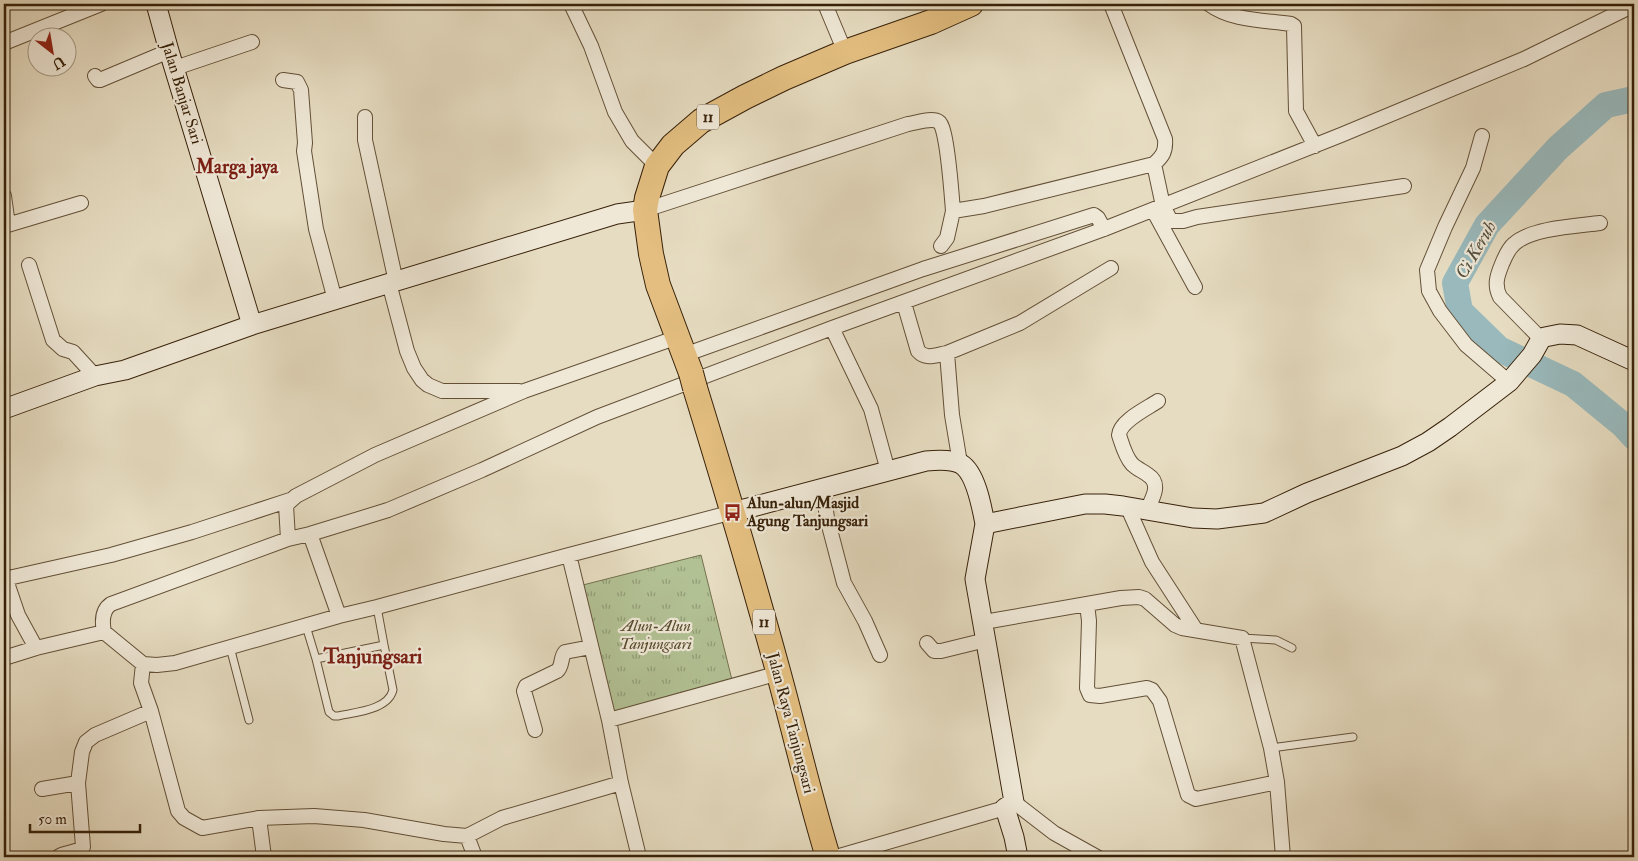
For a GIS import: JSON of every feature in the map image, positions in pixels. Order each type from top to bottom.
[{"type":"highway","name":"11","points":[[687,363],[658,285],[651,254],[645,210],[657,166],[672,145],[701,120],[760,89],[845,52],[931,22],[971,4]]},
{"type":"highway","name":"Jalan Raya Tanjungsari","points":[[687,363],[733,512],[779,674],[809,795],[828,857]]},
{"type":"street","points":[[4,43],[101,4]]},
{"type":"street","name":"Jalan Banjar Sari","points":[[156,4],[252,325]]},
{"type":"street","points":[[571,4],[591,46],[615,112],[632,141],[657,166]]},
{"type":"street","points":[[825,4],[845,52]]},
{"type":"street","points":[[1209,4],[1223,13],[1266,22],[1292,24],[1294,26],[1296,111],[1315,146]]},
{"type":"street","points":[[953,211],[984,206],[1154,164],[1162,156],[1166,150],[1165,140],[1137,72],[1113,5]]},
{"type":"street","points":[[104,632],[104,617],[107,607],[111,604],[288,539],[388,510],[482,470],[597,417],[832,328],[1104,230],[1315,146],[1524,59],[1634,5]]},
{"type":"street","points":[[95,76],[100,80],[172,59],[252,42]]},
{"type":"street","points":[[283,80],[297,82],[301,90],[304,150],[316,229],[335,300]]},
{"type":"street","points":[[365,117],[365,140],[407,351],[414,368],[422,380],[442,391],[524,391],[687,363],[923,269],[1094,215],[1098,218],[1104,230]]},
{"type":"street","points":[[4,409],[95,376],[125,370],[252,325],[617,214],[645,210],[908,124],[930,120],[939,121],[942,124],[950,176],[953,211],[947,238],[941,246]]},
{"type":"street","points":[[1482,136],[1473,168],[1427,270],[1430,291],[1440,311],[1466,345],[1513,378]]},
{"type":"street","points":[[1154,164],[1158,208],[1195,287]]},
{"type":"street","points":[[1158,208],[1172,221],[1183,221],[1404,186]]},
{"type":"street","points":[[4,196],[6,226],[81,203]]},
{"type":"street","points":[[1536,347],[1497,290],[1496,279],[1507,253],[1522,238],[1546,230],[1600,223]]},
{"type":"street","points":[[30,265],[53,340],[63,349],[73,352],[95,376]]},
{"type":"street","points":[[904,303],[918,351],[927,357],[947,352],[1020,323],[1111,268]]},
{"type":"street","points":[[832,328],[871,409],[888,471]]},
{"type":"street","points":[[985,524],[1085,504],[1127,506],[1193,518],[1217,519],[1264,513],[1307,493],[1402,456],[1428,442],[1513,378],[1536,347],[1560,334],[1577,335],[1634,360]]},
{"type":"street","points":[[947,352],[952,415],[960,463],[967,470],[980,495],[985,524],[975,579],[985,631],[1018,857]]},
{"type":"street","points":[[36,648],[18,615],[4,577],[111,555],[192,532],[290,500],[375,455],[524,391]]},
{"type":"street","points":[[1147,510],[1156,491],[1155,483],[1150,476],[1139,470],[1129,459],[1119,431],[1123,424],[1158,402]]},
{"type":"street","points":[[104,632],[143,664],[157,665],[175,662],[338,616],[377,608],[569,555],[926,461],[938,460],[960,463]]},
{"type":"street","points":[[824,488],[828,518],[844,583],[865,621],[880,655]]},
{"type":"street","points":[[288,539],[286,505],[290,500]]},
{"type":"street","points":[[1127,506],[1152,562],[1196,630]]},
{"type":"street","points":[[310,534],[338,616]]},
{"type":"street","points":[[569,555],[609,720],[621,783],[639,857]]},
{"type":"street","points":[[928,643],[934,650],[942,651],[985,631],[1087,604],[1139,597],[1145,599],[1182,628],[1242,638],[1271,748],[1277,782],[1283,857]]},
{"type":"street","points":[[1087,604],[1089,620],[1087,688],[1090,695],[1100,696],[1148,688],[1152,690],[1160,701],[1188,795],[1196,799],[1277,782]]},
{"type":"street","points":[[4,658],[36,648],[104,632]]},
{"type":"street","points":[[535,730],[524,691],[526,686],[557,671],[561,667],[562,656],[565,652],[591,647]]},
{"type":"street","points":[[143,664],[141,683],[178,810],[184,818],[202,828],[259,818],[314,816],[364,820],[444,834],[468,836],[502,818],[621,783]]},
{"type":"street","points":[[609,720],[779,674]]},
{"type":"street","points":[[58,857],[83,847],[78,783],[82,752],[86,742],[90,738],[151,712]]},
{"type":"street","points":[[42,789],[78,783]]},
{"type":"street","points":[[836,857],[1009,805],[1097,857]]},
{"type":"street","points":[[259,818],[264,857]]},
{"type":"street","points":[[468,836],[475,857]]},
{"type":"lane","points":[[306,626],[329,712],[334,716],[338,716],[375,707],[388,701],[393,690],[377,608]]},
{"type":"lane","points":[[1242,638],[1276,640],[1292,648]]},
{"type":"lane","points":[[316,659],[384,645]]},
{"type":"lane","points":[[230,647],[249,720]]},
{"type":"lane","points":[[1271,748],[1353,737]]},
{"type":"green space","name":"Alun-Alun Tanjungsari","points":[[701,555],[733,684],[611,715],[579,586]]},
{"type":"waterway","name":"Ci Keruh","points":[[1634,99],[1606,105],[1558,148],[1487,225],[1455,283],[1460,311],[1499,349],[1573,384],[1623,425],[1634,437]]},
{"type":"place","name":"Alun-alun/Masjid Agung Tanjungsari","points":[[733,512]]},
{"type":"district","name":"Marga jaya","points":[[237,167]]},
{"type":"district","name":"Tanjungsari","points":[[373,656]]}]
